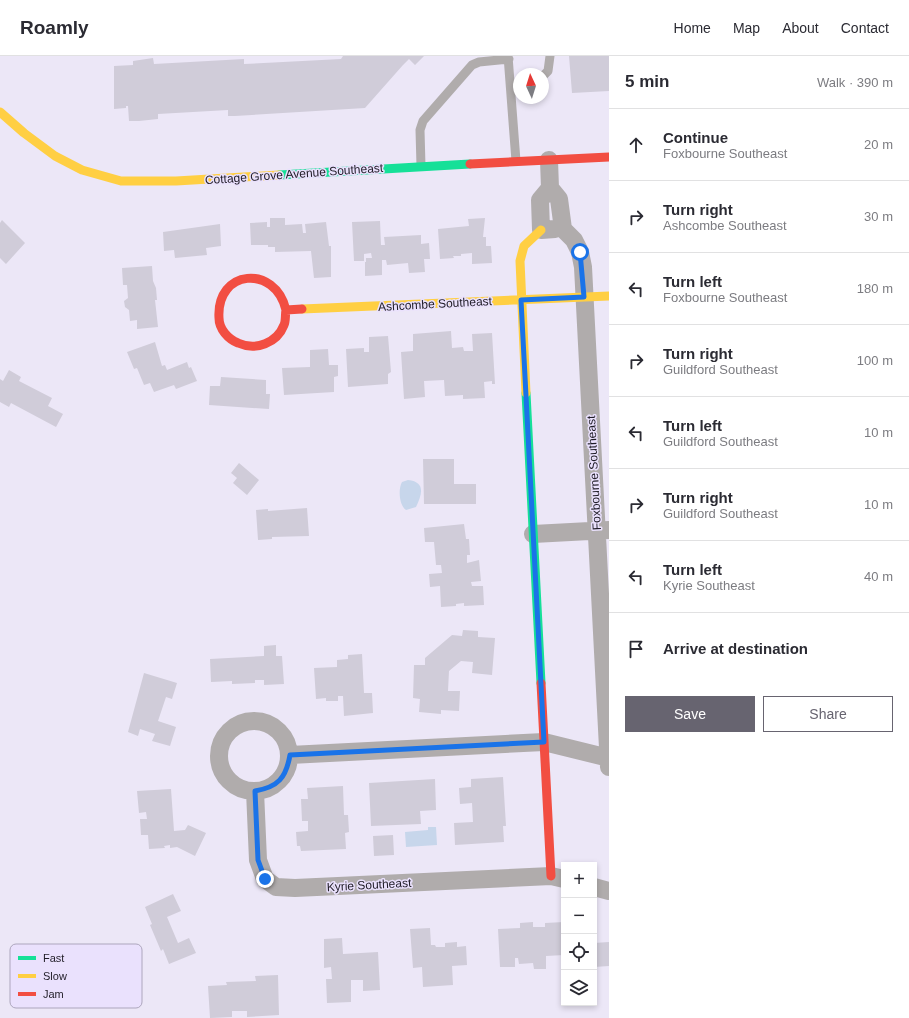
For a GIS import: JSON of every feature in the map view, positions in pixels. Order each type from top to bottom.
[{"type":"street","name":"Cottage Grove Avenue Southeast","points":[[1,115],[55,156],[82,170],[121,181],[176,181],[421,166],[609,157]]},
{"type":"street","points":[[549,160],[550,188],[559,199],[563,229],[540,230],[525,243],[520,252],[521,300],[544,742],[558,878]]},
{"type":"street","points":[[540,230],[540,200],[550,188]]},
{"type":"street","name":"Foxbourne Southeast","points":[[563,229],[574,240],[580,252],[584,297],[603,530],[609,767]]},
{"type":"street","points":[[257,278],[272,285],[282,295],[286,310],[284,325],[275,338],[264,345],[248,347],[232,342],[222,332],[217,318],[219,299],[226,288],[240,280],[257,278]]},
{"type":"street","name":"Ashcombe Southeast","points":[[286,310],[609,296]]},
{"type":"street","points":[[534,534],[603,530]]},
{"type":"street","points":[[249,720],[264,721],[277,728],[287,740],[290,755],[288,769],[280,780],[268,788],[255,791],[240,788],[228,779],[220,766],[219,751],[224,737],[234,726],[249,720]]},
{"type":"street","points":[[290,755],[544,742],[609,758]]},
{"type":"street","name":"Kyrie Southeast","points":[[255,791],[258,860],[265,879],[276,887],[295,888],[558,878]]},
{"type":"street","points":[[597,888],[609,891]]},
{"type":"lane","points":[[548,68],[550,56]]},
{"type":"lane","points":[[421,166],[420,130],[423,121],[472,65],[479,62],[508,57],[513,81]]},
{"type":"lane","points":[[515,104],[516,161]]},
{"type":"water","points":[[408,480],[418,483],[421,493],[416,507],[406,510],[402,504],[400,493],[402,482]]},
{"type":"water","points":[[428,827],[436,827],[437,845],[406,847],[405,832],[428,830]]},
{"type":"building","points":[[343,56],[424,56],[415,65],[409,59],[365,108],[235,116],[228,116],[228,110],[158,114],[158,119],[139,121],[129,121],[128,106],[126,106],[126,108],[114,109],[114,66],[133,65],[133,61],[153,58],[154,64],[244,59],[244,64],[341,59]]},
{"type":"building","points":[[569,56],[609,56],[609,91],[572,93]]},
{"type":"building","points":[[270,218],[285,218],[285,225],[302,224],[303,233],[306,233],[305,224],[326,222],[329,246],[331,246],[331,277],[314,278],[311,251],[275,252],[275,247],[268,247],[268,245],[251,245],[250,223],[267,222],[267,227],[270,227]]},
{"type":"building","points":[[485,218],[483,237],[486,237],[486,246],[491,246],[492,263],[472,264],[472,253],[461,254],[461,256],[453,256],[454,258],[440,259],[438,229],[469,226],[468,219]]},
{"type":"building","points":[[2,220],[25,243],[6,264],[0,258],[0,223]]},
{"type":"building","points":[[380,221],[381,245],[385,245],[384,237],[421,235],[421,244],[429,243],[430,259],[424,259],[425,272],[409,273],[408,263],[387,265],[386,260],[382,260],[382,275],[365,276],[366,258],[372,258],[371,253],[364,254],[364,261],[354,261],[352,222]]},
{"type":"building","points":[[220,224],[221,246],[206,248],[207,255],[175,258],[174,250],[164,251],[163,232]]},
{"type":"building","points":[[152,266],[153,281],[156,288],[157,300],[155,300],[158,327],[137,329],[137,320],[130,321],[129,310],[125,307],[124,301],[128,298],[127,285],[123,285],[122,268]]},
{"type":"building","points":[[451,331],[452,348],[463,347],[464,351],[473,351],[472,334],[492,333],[495,384],[492,384],[492,381],[484,382],[485,398],[463,399],[463,395],[445,396],[444,380],[424,381],[425,397],[404,399],[401,352],[413,351],[413,334]]},
{"type":"building","points":[[388,336],[391,372],[388,374],[388,384],[348,387],[346,349],[364,348],[364,352],[369,352],[369,337]]},
{"type":"building","points":[[155,342],[162,366],[165,365],[167,370],[187,362],[189,368],[191,367],[197,381],[176,389],[174,385],[154,392],[150,383],[144,385],[137,368],[134,369],[127,352]]},
{"type":"building","points":[[328,349],[329,365],[338,365],[338,376],[334,377],[334,392],[284,395],[282,368],[310,367],[310,350]]},
{"type":"building","points":[[9,370],[21,377],[19,381],[52,398],[48,406],[63,414],[56,427],[11,403],[9,407],[0,402],[0,379],[3,381]]},
{"type":"building","points":[[221,377],[266,380],[266,394],[270,394],[269,409],[209,405],[210,386],[220,386]]},
{"type":"building","points":[[423,459],[454,459],[454,484],[476,484],[476,504],[424,504]]},
{"type":"building","points":[[239,463],[259,480],[247,495],[233,483],[237,478],[231,473]]},
{"type":"building","points":[[307,508],[309,536],[272,537],[272,539],[258,540],[256,510],[268,509],[268,511]]},
{"type":"building","points":[[464,524],[466,539],[469,539],[470,555],[467,555],[467,563],[479,560],[481,581],[471,582],[472,586],[483,586],[484,605],[464,606],[464,603],[456,604],[456,606],[441,607],[440,586],[430,587],[429,574],[442,573],[441,565],[436,565],[434,542],[425,542],[424,528]]},
{"type":"building","points":[[463,630],[478,631],[478,637],[495,638],[492,675],[472,673],[473,662],[461,661],[449,671],[448,691],[460,691],[459,711],[441,710],[441,714],[419,712],[420,699],[413,698],[414,665],[425,665],[425,658],[452,635],[462,636]]},
{"type":"building","points":[[276,645],[276,656],[282,656],[284,684],[264,685],[264,680],[255,680],[255,683],[232,684],[232,681],[211,682],[210,659],[264,656],[264,646]]},
{"type":"building","points":[[362,654],[364,693],[372,693],[373,713],[344,716],[343,696],[338,696],[338,701],[326,701],[326,698],[316,699],[314,668],[337,667],[337,660],[348,659],[348,655]]},
{"type":"building","points":[[144,673],[177,683],[172,699],[166,697],[158,721],[176,727],[170,746],[152,741],[155,734],[140,729],[138,736],[128,732]]},
{"type":"building","points":[[503,777],[506,826],[503,826],[504,842],[455,845],[454,823],[473,822],[472,803],[460,804],[459,788],[471,787],[471,779]]},
{"type":"building","points":[[435,779],[436,810],[420,811],[421,824],[371,826],[369,783]]},
{"type":"building","points":[[343,786],[344,815],[348,815],[349,832],[345,833],[346,849],[301,851],[300,846],[297,846],[296,832],[308,831],[308,821],[302,821],[301,799],[308,799],[307,788]]},
{"type":"building","points":[[171,789],[174,831],[185,830],[188,825],[206,833],[195,856],[177,847],[170,848],[170,845],[164,846],[165,848],[149,849],[148,835],[141,835],[140,819],[147,819],[146,812],[139,813],[137,791]]},
{"type":"building","points":[[393,835],[394,855],[374,856],[373,836]]},
{"type":"building","points":[[173,894],[181,911],[167,917],[178,943],[189,938],[196,953],[169,964],[163,949],[161,951],[150,925],[152,924],[145,907]]},
{"type":"building","points":[[533,922],[533,927],[545,927],[545,923],[561,922],[561,955],[546,956],[546,969],[534,969],[533,963],[519,964],[518,958],[515,958],[515,967],[500,967],[498,929],[520,928],[520,923]]},
{"type":"building","points":[[430,928],[431,945],[435,945],[436,947],[445,947],[445,943],[457,942],[457,947],[466,946],[467,965],[452,966],[453,985],[423,987],[422,967],[413,968],[410,929]]},
{"type":"building","points":[[342,938],[343,954],[378,952],[380,990],[363,991],[363,980],[351,980],[351,1002],[327,1003],[326,979],[332,979],[331,967],[324,968],[324,939]]},
{"type":"building","points":[[609,942],[609,966],[597,967],[597,943]]},
{"type":"building","points":[[278,975],[279,1015],[247,1017],[247,1011],[232,1011],[232,1017],[210,1018],[208,986],[227,985],[226,982],[256,981],[255,976]]},
{"type":"traffic: fast","points":[[279,175],[470,164]]},
{"type":"traffic: fast","points":[[526,393],[541,683]]},
{"type":"traffic: slow","points":[[0,112],[24,133],[55,156],[82,170],[121,181],[176,181],[279,175]]},
{"type":"traffic: slow","points":[[526,393],[520,261],[524,246],[541,230]]},
{"type":"traffic: slow","points":[[302,309],[609,296]]},
{"type":"traffic: jam","points":[[470,164],[609,157]]},
{"type":"traffic: jam","points":[[286,310],[285,323],[281,331],[271,341],[259,346],[245,345],[234,341],[222,330],[219,322],[221,302],[227,290],[236,282],[247,278],[259,279],[270,285],[280,295],[286,310],[302,309]]},
{"type":"traffic: jam","points":[[541,683],[551,876]]},
{"type":"route","points":[[265,879],[258,860],[255,791],[268,788],[280,780],[288,769],[290,755],[544,742],[521,300],[584,297],[583,267],[580,252]]}]
